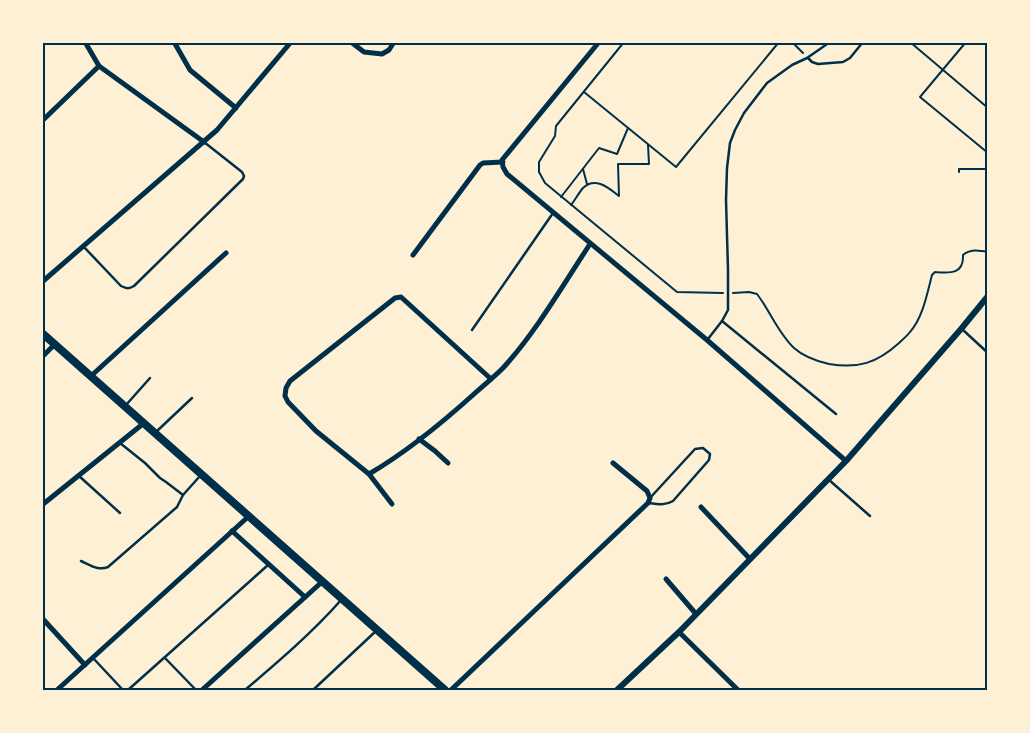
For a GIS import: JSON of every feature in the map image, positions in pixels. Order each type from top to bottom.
[{"type":"main road","points":[[42,333],[323,581],[441,689]]},
{"type":"street","points":[[85,42],[99,66],[204,142]]},
{"type":"street","points":[[174,42],[190,70],[236,108]]},
{"type":"street","points":[[42,282],[217,130],[290,42]]},
{"type":"street","points":[[351,42],[364,52],[382,54],[389,50],[394,42]]},
{"type":"street","points":[[599,42],[502,160],[507,174],[707,340],[846,461]]},
{"type":"street","points":[[42,121],[99,66]]},
{"type":"street","points":[[413,255],[480,165],[502,162]]},
{"type":"street","points":[[368,474],[382,466],[458,409],[502,369],[546,312],[590,244]]},
{"type":"street","points":[[90,376],[226,253]]},
{"type":"street","points":[[617,690],[679,632],[846,461],[988,296]]},
{"type":"street","points":[[392,504],[368,474],[316,431],[288,402],[285,396],[286,388],[290,382],[395,298],[401,297],[491,379]]},
{"type":"street","points":[[42,357],[55,344]]},
{"type":"street","points":[[42,505],[144,423]]},
{"type":"street","points":[[420,438],[448,463]]},
{"type":"street","points":[[450,690],[649,501],[647,491],[613,463]]},
{"type":"street","points":[[701,507],[750,559]]},
{"type":"street","points":[[57,690],[249,516]]},
{"type":"street","points":[[232,531],[306,597]]},
{"type":"street","points":[[666,579],[696,614]]},
{"type":"street","points":[[202,690],[323,581]]},
{"type":"street","points":[[42,618],[85,666]]},
{"type":"street","points":[[679,632],[738,690]]},
{"type":"lane","points":[[707,340],[728,310],[727,168],[730,143],[735,130],[744,113],[767,83],[830,42]]},
{"type":"lane","points":[[808,58],[818,64],[842,62],[850,58],[863,42]]},
{"type":"lane","points":[[84,246],[121,286],[126,289],[134,286],[243,179],[242,172],[204,142]]},
{"type":"lane","points":[[472,330],[553,213]]},
{"type":"lane","points":[[722,321],[836,414]]},
{"type":"lane","points":[[961,329],[988,353]]},
{"type":"lane","points":[[125,406],[150,378]]},
{"type":"lane","points":[[155,432],[192,398]]},
{"type":"lane","points":[[120,443],[160,478],[183,495]]},
{"type":"lane","points":[[703,448],[710,454],[709,460],[669,504],[649,501],[696,449],[703,448]]},
{"type":"lane","points":[[81,561],[99,569],[108,567],[177,506],[183,495],[202,474]]},
{"type":"lane","points":[[79,476],[120,513]]},
{"type":"lane","points":[[828,479],[870,516]]},
{"type":"lane","points":[[128,690],[269,564]]},
{"type":"lane","points":[[245,690],[303,640],[343,599]]},
{"type":"lane","points":[[314,690],[377,630]]},
{"type":"lane","points":[[93,658],[123,690]]},
{"type":"lane","points":[[165,658],[196,690]]},
{"type":"path","points":[[624,42],[556,126],[555,136],[538,162],[539,172],[544,183],[677,292],[728,294],[749,292],[757,294],[794,348],[817,362],[852,366],[869,363],[883,356],[911,332],[920,315],[932,275],[935,272],[947,273],[957,270],[963,261],[963,256],[968,251],[988,252]]},
{"type":"path","points":[[584,92],[676,167],[778,42]]},
{"type":"path","points":[[792,42],[808,58]]},
{"type":"path","points":[[910,42],[988,108]]},
{"type":"path","points":[[966,42],[920,97],[988,153]]},
{"type":"path","points":[[561,196],[599,148],[617,154],[628,128]]},
{"type":"path","points":[[571,205],[588,184],[604,184],[619,196],[618,164],[649,164],[648,144]]},
{"type":"path","points":[[583,169],[588,184]]},
{"type":"path","points":[[959,172],[959,169],[988,169]]}]
